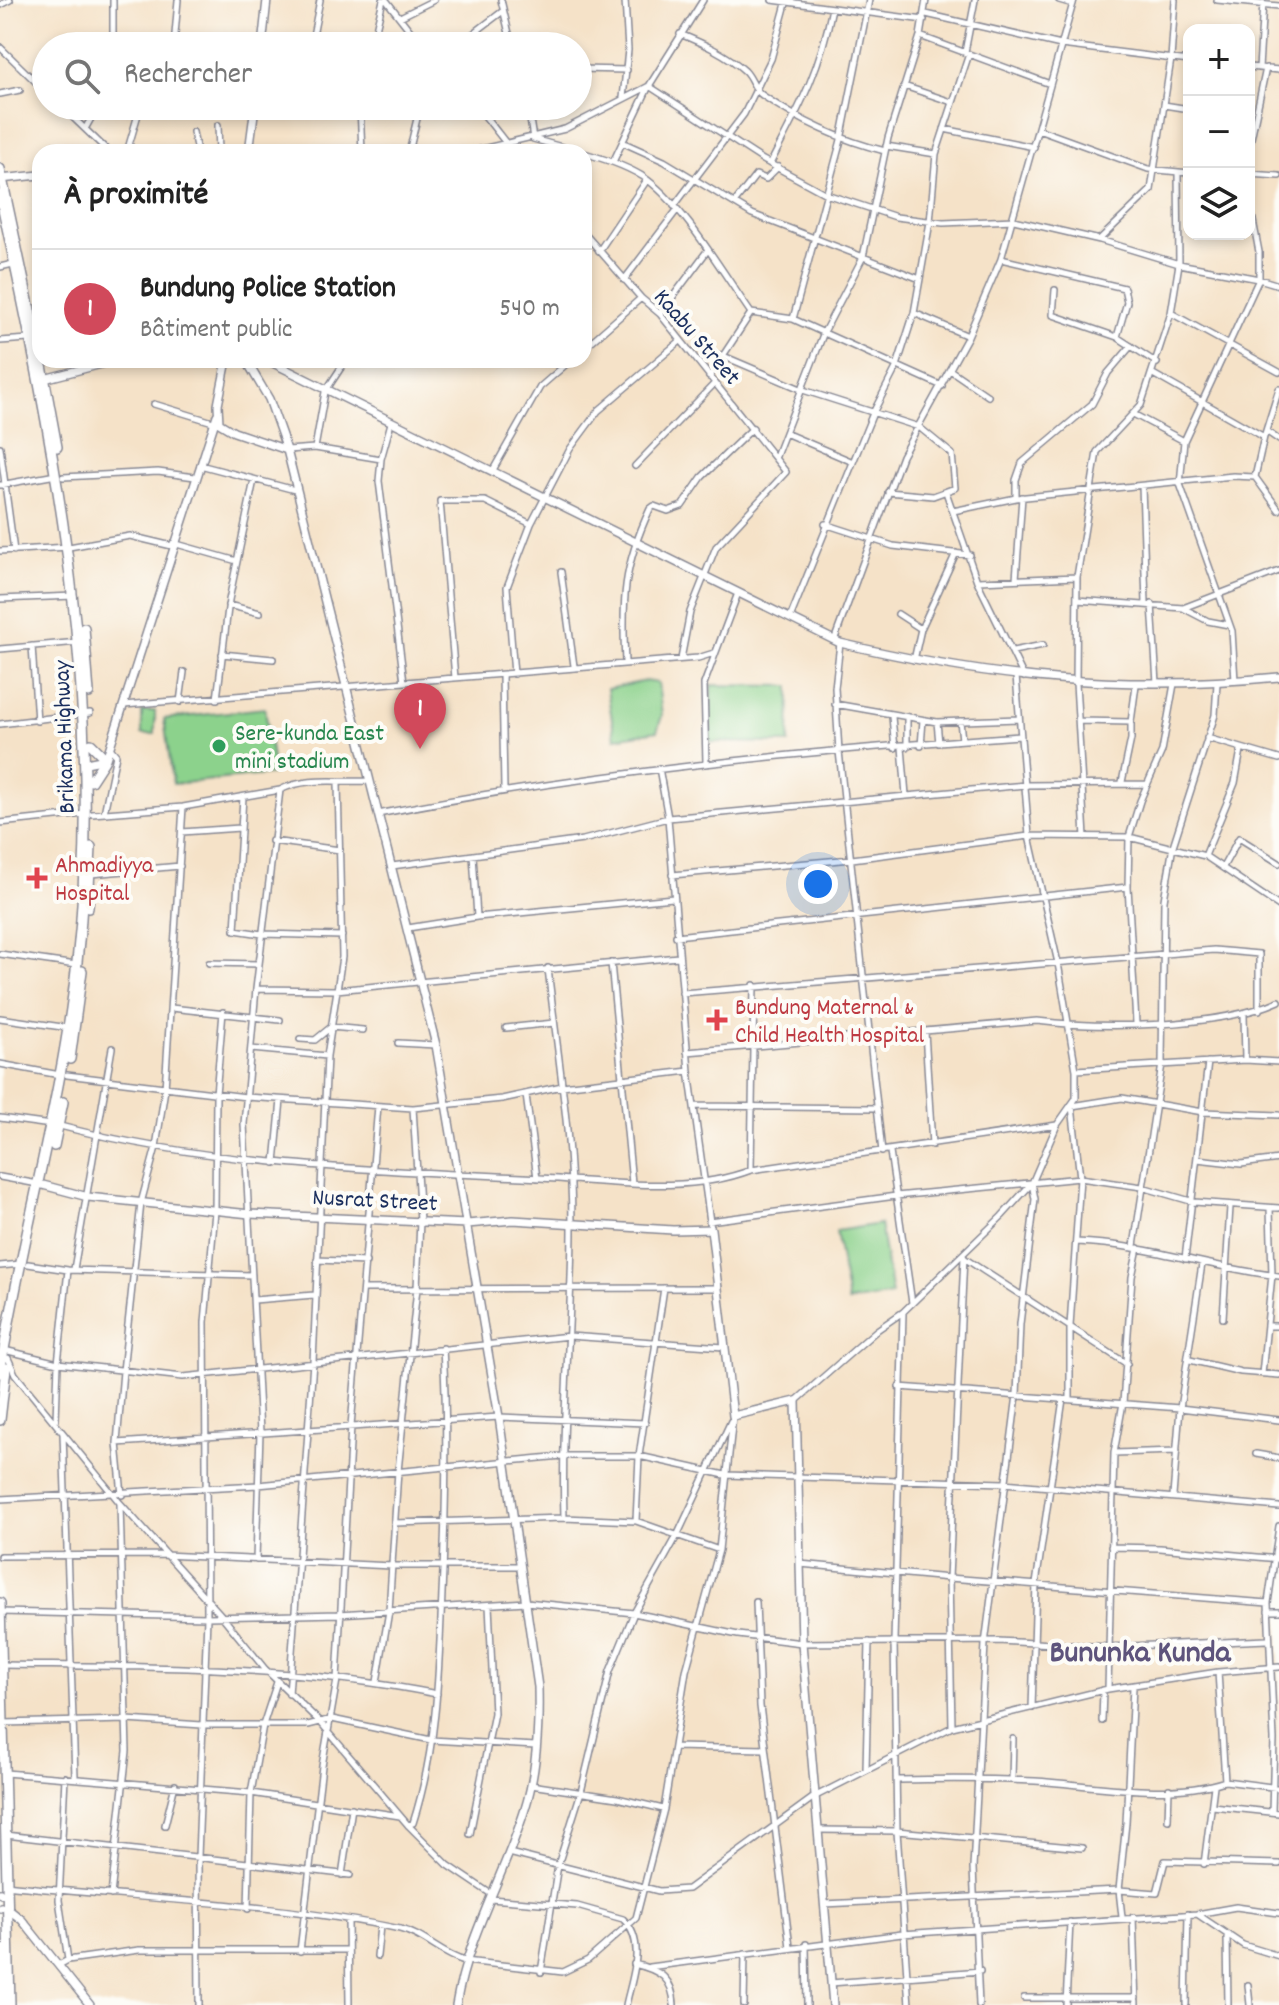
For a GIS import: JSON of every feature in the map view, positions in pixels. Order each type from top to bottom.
[{"type":"highway","name":"Brikama Highway","points":[[1,175],[32,321]]},
{"type":"highway","name":"Brikama Highway","points":[[0,195],[32,348]]},
{"type":"highway","name":"Brikama Highway","points":[[36,368],[60,476]]},
{"type":"highway","name":"Brikama Highway","points":[[0,1373],[55,1125],[81,982],[91,874],[87,713],[72,547],[42,368]]},
{"type":"highway","name":"Brikama Highway","points":[[64,1075],[77,965],[91,781],[88,760],[91,744],[72,547]]},
{"type":"highway","points":[[91,744],[106,756],[91,781]]},
{"type":"highway","name":"Brikama Highway","points":[[0,1420],[5,1353]]},
{"type":"highway","points":[[0,1603],[5,1773],[2,1891]]},
{"type":"highway","points":[[0,1851],[10,2005]]},
{"type":"highway","points":[[3,2005],[6,1957]]},
{"type":"street","points":[[0,5],[10,0]]},
{"type":"street","points":[[113,0],[113,32]]},
{"type":"street","points":[[175,32],[178,0]]},
{"type":"street","points":[[264,32],[267,0]]},
{"type":"street","points":[[314,32],[320,0]]},
{"type":"street","points":[[384,0],[411,32]]},
{"type":"street","points":[[376,32],[384,0]]},
{"type":"street","points":[[400,17],[434,0]]},
{"type":"street","points":[[501,0],[508,32]]},
{"type":"street","points":[[623,98],[627,70],[625,0]]},
{"type":"street","points":[[613,162],[649,86],[703,0]]},
{"type":"street","points":[[772,0],[869,14],[971,23],[1061,45],[1183,60]]},
{"type":"street","points":[[793,319],[841,140],[869,14],[869,0]]},
{"type":"street","points":[[776,457],[824,332],[863,257],[886,148],[920,36],[926,0]]},
{"type":"street","points":[[789,619],[825,524],[897,366],[914,313],[930,222],[936,154],[967,53],[975,0]]},
{"type":"street","points":[[882,1152],[839,751],[835,704],[837,642],[869,541],[902,456],[968,336],[1001,259],[1074,2],[1059,0]]},
{"type":"street","points":[[1100,240],[1151,190],[1157,171],[1175,0]]},
{"type":"street","points":[[1217,0],[1279,6]]},
{"type":"street","points":[[624,280],[694,179],[744,114],[771,59],[787,1]]},
{"type":"street","points":[[1255,106],[1262,68],[1259,2]]},
{"type":"street","points":[[770,164],[818,70],[832,8]]},
{"type":"street","points":[[475,32],[503,11]]},
{"type":"street","points":[[680,34],[741,67],[759,94],[795,117],[841,140],[936,154]]},
{"type":"street","points":[[920,36],[1050,84]]},
{"type":"street","points":[[0,47],[32,78]]},
{"type":"street","points":[[1255,67],[1279,70]]},
{"type":"street","points":[[592,69],[627,70]]},
{"type":"street","points":[[592,115],[623,98],[638,95],[649,86]]},
{"type":"street","points":[[649,86],[770,164],[826,194],[873,210],[930,222],[1014,220],[1100,240],[1179,264],[1279,285]]},
{"type":"street","points":[[904,86],[952,102]]},
{"type":"street","points":[[0,94],[20,90]]},
{"type":"street","points":[[1164,105],[1183,108]]},
{"type":"street","points":[[76,120],[101,144]]},
{"type":"street","points":[[85,129],[90,120]]},
{"type":"street","points":[[129,144],[136,120]]},
{"type":"street","points":[[250,144],[253,120]]},
{"type":"street","points":[[361,120],[362,144]]},
{"type":"street","points":[[411,144],[417,120]]},
{"type":"street","points":[[487,120],[505,144],[533,139],[582,120]]},
{"type":"street","points":[[530,120],[533,139]]},
{"type":"street","points":[[218,125],[219,144]]},
{"type":"street","points":[[944,129],[1034,147]]},
{"type":"street","points":[[1038,129],[1157,171],[1183,173]]},
{"type":"street","points":[[193,132],[195,144]]},
{"type":"street","points":[[533,139],[550,144]]},
{"type":"street","points":[[624,143],[694,179],[752,214],[920,279]]},
{"type":"street","points":[[592,156],[613,162],[647,180],[676,208],[751,313],[793,319],[942,386]]},
{"type":"street","points":[[735,202],[749,180],[756,175],[766,179],[778,167]]},
{"type":"street","points":[[1085,837],[1076,683],[1077,577],[1097,452],[1109,436],[1135,415],[1157,363],[1171,313],[1179,264],[1178,173]]},
{"type":"street","points":[[1255,174],[1279,176]]},
{"type":"street","points":[[1,175],[32,175]]},
{"type":"street","points":[[599,251],[647,180]]},
{"type":"street","points":[[1235,681],[1230,625],[1180,484],[1184,441],[1259,279],[1254,240]]},
{"type":"street","name":"Kaabu Street","points":[[592,243],[641,298],[660,314],[679,342],[753,428],[786,472],[716,547],[705,575]]},
{"type":"street","points":[[660,314],[707,251]]},
{"type":"street","points":[[1001,259],[1124,288],[1127,302],[1117,337]]},
{"type":"street","points":[[0,267],[14,264]]},
{"type":"street","points":[[1055,290],[1053,315],[1117,337],[1157,363]]},
{"type":"street","points":[[592,341],[641,298]]},
{"type":"street","points":[[709,377],[751,313]]},
{"type":"street","points":[[914,313],[968,336]]},
{"type":"street","points":[[1171,313],[1279,372]]},
{"type":"street","points":[[0,341],[30,339]]},
{"type":"street","points":[[514,674],[507,587],[531,524],[570,449],[598,411],[679,342]]},
{"type":"street","points":[[1016,579],[1019,497],[1016,480],[1022,463],[1092,404],[1108,373],[1131,346]]},
{"type":"street","points":[[721,355],[803,390],[919,427],[952,454],[955,488],[917,496],[888,492]]},
{"type":"street","points":[[44,379],[86,368]]},
{"type":"street","points":[[106,756],[172,544],[215,419],[225,368]]},
{"type":"street","points":[[251,368],[269,399],[287,450],[436,1045],[499,1417],[538,1687],[531,1785],[465,1961],[456,2005]]},
{"type":"street","points":[[282,368],[837,642],[914,661],[1076,683],[1217,683],[1279,677]]},
{"type":"street","points":[[315,448],[325,392],[341,368]]},
{"type":"street","points":[[493,470],[540,387],[562,368]]},
{"type":"street","points":[[950,370],[988,396]]},
{"type":"street","points":[[1153,374],[1279,440]]},
{"type":"street","points":[[635,466],[715,383]]},
{"type":"street","points":[[1255,477],[1279,389]]},
{"type":"street","points":[[154,404],[215,419],[225,428],[287,450],[315,448],[381,459]]},
{"type":"street","points":[[1135,415],[1184,441]]},
{"type":"street","points":[[391,423],[381,459],[379,481],[404,682]]},
{"type":"street","points":[[625,662],[623,587],[634,543],[650,509],[654,506],[668,511],[682,506],[702,477],[753,428]]},
{"type":"street","points":[[785,433],[853,462]]},
{"type":"street","points":[[0,447],[14,551]]},
{"type":"street","points":[[199,465],[295,490]]},
{"type":"street","points":[[4,485],[60,476],[158,472],[195,477]]},
{"type":"street","points":[[953,511],[1019,497],[1180,484],[1233,476],[1255,477],[1277,499],[1279,510]]},
{"type":"street","points":[[217,699],[228,605],[254,480]]},
{"type":"street","points":[[1142,486],[1157,684]]},
{"type":"street","points":[[733,1416],[796,1401],[964,1257],[1032,1183],[1057,1125],[1072,1106],[1077,1093],[1058,963],[1029,836],[1018,719],[1020,676],[1013,651],[977,581],[946,492]]},
{"type":"street","points":[[455,678],[440,501],[485,501],[531,524]]},
{"type":"street","points":[[825,524],[869,541],[970,555]]},
{"type":"street","points":[[0,551],[72,547],[130,536],[237,561]]},
{"type":"street","points":[[914,661],[921,629],[956,553]]},
{"type":"street","points":[[1183,608],[1279,571]]},
{"type":"street","points":[[561,572],[574,666]]},
{"type":"street","points":[[681,659],[690,612],[705,575]]},
{"type":"street","points":[[977,581],[1077,577]]},
{"type":"street","points":[[706,763],[704,684],[738,593]]},
{"type":"street","points":[[0,599],[75,596]]},
{"type":"street","points":[[1077,600],[1149,603],[1183,608],[1208,621],[1230,625]]},
{"type":"street","points":[[228,605],[260,613]]},
{"type":"street","points":[[898,614],[921,629]]},
{"type":"street","points":[[0,649],[79,642]]},
{"type":"street","points":[[1013,651],[1043,645]]},
{"type":"street","points":[[32,646],[37,721]]},
{"type":"street","points":[[124,705],[514,674],[574,666],[681,659],[714,653]]},
{"type":"street","points":[[222,654],[273,659]]},
{"type":"street","points":[[180,702],[184,672]]},
{"type":"street","points":[[502,675],[504,789]]},
{"type":"street","points":[[1102,1721],[1109,1647],[1114,1453],[1123,1403],[1142,1187],[1162,1064],[1164,900],[1173,846],[1215,715],[1217,683]]},
{"type":"street","points":[[1136,1023],[1135,957],[1128,887],[1129,837],[1162,751],[1174,684]]},
{"type":"street","points":[[1122,782],[1131,739],[1136,685]]},
{"type":"street","points":[[835,704],[937,722],[1018,719]]},
{"type":"street","points":[[0,724],[87,713]]},
{"type":"street","points":[[892,716],[901,747],[906,795]]},
{"type":"street","points":[[901,747],[907,719]]},
{"type":"street","points":[[921,746],[923,720]]},
{"type":"street","points":[[960,721],[962,740]]},
{"type":"street","points":[[1079,721],[1131,722]]},
{"type":"street","points":[[937,722],[939,743]]},
{"type":"street","points":[[378,814],[504,789],[659,768],[1020,736]]},
{"type":"street","points":[[1207,738],[1279,759]]},
{"type":"street","points":[[1205,856],[1235,783],[1241,750]]},
{"type":"street","points":[[88,760],[116,755],[104,813]]},
{"type":"street","points":[[2,1891],[111,1895],[348,1920],[421,1935],[453,1958],[541,1972],[576,1969],[636,1918],[664,1809],[686,1671],[719,1550],[733,1416],[689,1071],[668,818],[659,768]]},
{"type":"street","points":[[0,823],[183,807],[280,790],[301,780],[338,783],[370,781]]},
{"type":"street","points":[[392,866],[583,840],[668,818],[1025,785],[1083,782],[1147,784]]},
{"type":"street","points":[[289,1694],[313,1362],[327,1056],[342,936],[338,783]]},
{"type":"street","points":[[256,1560],[260,1432],[246,1097],[280,790]]},
{"type":"street","points":[[243,797],[234,928],[237,932],[262,934],[342,936]]},
{"type":"street","points":[[111,1895],[124,1780],[127,1720],[124,1556],[117,1443],[141,1203],[156,1147],[165,1089],[183,807]]},
{"type":"street","points":[[182,832],[240,828]]},
{"type":"street","points":[[672,875],[852,859],[1029,836],[1129,837],[1205,856],[1279,906]]},
{"type":"street","points":[[1223,867],[1239,838],[1279,863]]},
{"type":"street","points":[[272,841],[340,850]]},
{"type":"street","points":[[473,855],[477,917]]},
{"type":"street","points":[[91,874],[180,866]]},
{"type":"street","points":[[676,936],[1128,887]]},
{"type":"street","points":[[408,928],[477,917],[673,898]]},
{"type":"street","points":[[682,993],[1214,950],[1258,953],[1259,1010]]},
{"type":"street","points":[[0,954],[77,965]]},
{"type":"street","points":[[256,989],[336,990],[678,957]]},
{"type":"street","points":[[209,963],[259,964]]},
{"type":"street","points":[[611,963],[632,1183]]},
{"type":"street","points":[[548,968],[562,1086],[572,1223],[566,1420],[562,1456],[564,1518]]},
{"type":"street","points":[[751,1170],[754,985]]},
{"type":"street","points":[[687,1052],[1037,1021],[1069,1027],[1163,1022],[1244,1014],[1279,1001]]},
{"type":"street","points":[[171,1008],[280,1020]]},
{"type":"street","points":[[199,2005],[198,1857],[207,1617],[206,1376],[209,1274],[215,1211],[216,1094],[223,1012]]},
{"type":"street","points":[[1244,1014],[1245,1060]]},
{"type":"street","points":[[0,1018],[69,1028]]},
{"type":"street","points":[[506,1028],[554,1023]]},
{"type":"street","points":[[300,1039],[315,1040],[331,1027],[363,1030]]},
{"type":"street","points":[[925,1032],[932,1145]]},
{"type":"street","points":[[398,1043],[436,1045]]},
{"type":"street","points":[[56,1422],[58,1363],[71,1270],[88,1197],[112,1048]]},
{"type":"street","points":[[251,1049],[327,1056]]},
{"type":"street","points":[[1076,1070],[1245,1060],[1279,1062]]},
{"type":"street","points":[[1185,1260],[1208,1062]]},
{"type":"street","points":[[0,1064],[165,1089],[413,1108],[448,1106],[526,1095],[562,1086],[689,1071]]},
{"type":"street","points":[[526,1095],[537,1178]]},
{"type":"street","points":[[1072,1106],[1122,1098],[1203,1112],[1279,1115]]},
{"type":"street","points":[[275,1163],[281,1100]]},
{"type":"street","points":[[300,1951],[337,1680],[339,1614],[346,1562],[351,1426],[378,1106]]},
{"type":"street","points":[[694,1106],[878,1108]]},
{"type":"street","points":[[1032,1708],[1036,1584],[1067,1399],[1080,1178],[1072,1106]]},
{"type":"street","points":[[377,1682],[389,1611],[398,1471],[417,1288],[420,1221],[413,1108]]},
{"type":"street","points":[[0,1118],[55,1125],[156,1147],[323,1168],[417,1175],[459,1174],[632,1183],[704,1182],[751,1170],[890,1152],[1057,1125]]},
{"type":"street","points":[[890,1152],[912,1303]]},
{"type":"street","points":[[1196,1159],[1241,1164],[1279,1159]]},
{"type":"street","points":[[0,1177],[42,1185]]},
{"type":"street","points":[[710,1225],[896,1196],[1080,1178],[1142,1187],[1194,1202],[1230,1207],[1279,1208]]},
{"type":"street","points":[[979,2005],[974,1839],[985,1644],[1017,1395],[1023,1297],[1035,1199],[1032,1183]]},
{"type":"street","name":"Nusrat Street","points":[[42,1185],[88,1197],[250,1214],[467,1224],[513,1220],[710,1225]]},
{"type":"street","points":[[1223,1318],[1230,1207]]},
{"type":"street","points":[[1262,1374],[1275,1275],[1270,1208]]},
{"type":"street","points":[[1076,1242],[1136,1247],[1202,1264],[1275,1275]]},
{"type":"street","points":[[964,1257],[1127,1364]]},
{"type":"street","points":[[952,1727],[949,1578],[964,1257]]},
{"type":"street","points":[[317,1260],[366,1262]]},
{"type":"street","points":[[0,1266],[25,1264],[71,1270],[252,1275]]},
{"type":"street","points":[[1173,1496],[1180,1408],[1190,1360],[1202,1264]]},
{"type":"street","points":[[636,1521],[639,1456],[664,1288]]},
{"type":"street","points":[[364,1289],[716,1288]]},
{"type":"street","points":[[254,1300],[314,1295]]},
{"type":"street","points":[[903,1312],[896,1477],[894,1641],[899,1780],[897,1831],[904,1975],[909,2005]]},
{"type":"street","points":[[1268,1326],[1279,1326]]},
{"type":"street","points":[[5,1353],[123,1371],[206,1376],[359,1356],[569,1336],[724,1347]]},
{"type":"street","points":[[408,1825],[413,1823],[429,1774],[437,1694],[448,1421],[443,1348]]},
{"type":"street","points":[[5,1353],[15,1374],[118,1495]]},
{"type":"street","points":[[1190,1360],[1279,1375]]},
{"type":"street","points":[[899,1387],[1123,1403],[1279,1420]]},
{"type":"street","points":[[796,1401],[802,1643],[833,2005]]},
{"type":"street","points":[[541,1972],[558,1865],[581,1792],[610,1671],[634,1613],[677,1536],[733,1416]]},
{"type":"street","points":[[117,1443],[499,1417],[645,1423]]},
{"type":"street","points":[[63,1434],[75,1776]]},
{"type":"street","points":[[1114,1453],[1177,1451]]},
{"type":"street","points":[[1256,1454],[1279,1458]]},
{"type":"street","points":[[0,1499],[258,1485],[562,1456],[639,1456],[725,1475],[896,1477],[1004,1483],[1279,1507]]},
{"type":"street","points":[[120,1503],[265,1669],[321,1723],[408,1825],[448,1865],[490,1896],[552,1907],[595,1910],[623,1919],[630,1925],[636,1940],[626,2005]]},
{"type":"street","points":[[394,1523],[564,1518],[636,1521],[719,1550]]},
{"type":"street","points":[[1212,1806],[1275,1813],[1277,1788],[1267,1640],[1268,1603],[1279,1526]]},
{"type":"street","points":[[1111,1547],[1160,1548],[1276,1559]]},
{"type":"street","points":[[0,1556],[164,1555],[392,1566],[521,1566]]},
{"type":"street","points":[[800,1564],[1268,1603]]},
{"type":"street","points":[[0,1612],[207,1617],[339,1614],[526,1602],[634,1613],[756,1638],[802,1643],[894,1641],[1109,1647],[1267,1640]]},
{"type":"street","points":[[756,1602],[765,1749],[777,1823],[790,1947]]},
{"type":"street","points":[[470,1834],[490,1744],[495,1682],[489,1605]]},
{"type":"street","points":[[1268,1611],[1279,1611]]},
{"type":"street","points":[[866,1770],[869,1642]]},
{"type":"street","points":[[1,1665],[265,1669],[337,1680],[377,1682],[437,1694]]},
{"type":"street","points":[[508,1853],[659,1891],[688,1889],[814,1797],[952,1727],[983,1717],[1105,1690],[1218,1672],[1279,1667]]},
{"type":"street","points":[[1218,1672],[1225,1781]]},
{"type":"street","points":[[248,1909],[251,1793],[263,1725],[277,1682]]},
{"type":"street","points":[[1122,1917],[1119,1890],[1133,1687]]},
{"type":"street","points":[[3,1723],[127,1720],[263,1725],[321,1723],[332,1719],[431,1740],[536,1746]]},
{"type":"street","points":[[1012,1780],[1013,1739]]},
{"type":"street","points":[[674,1747],[765,1749]]},
{"type":"street","points":[[5,1773],[75,1776],[251,1793],[401,1816]]},
{"type":"street","points":[[65,1777],[59,1842],[60,1891],[68,1960]]},
{"type":"street","points":[[899,1780],[1012,1780],[1169,1789],[1214,1786],[1225,1781],[1277,1788]]},
{"type":"street","points":[[165,1825],[175,1785]]},
{"type":"street","points":[[531,1785],[664,1809]]},
{"type":"street","points":[[1204,1864],[1214,1786]]},
{"type":"street","points":[[1168,1820],[1169,1789]]},
{"type":"street","points":[[342,1875],[352,1808]]},
{"type":"street","points":[[819,1830],[897,1831],[1082,1848]]},
{"type":"street","points":[[5,1835],[350,1875]]},
{"type":"street","points":[[823,1904],[1119,1890],[1157,1893],[1165,1861],[1279,1864]]},
{"type":"street","points":[[634,1964],[649,1967],[806,1944],[902,1934],[1197,1914],[1236,1907],[1279,1913]]},
{"type":"street","points":[[3,1908],[22,1920],[90,2005]]},
{"type":"street","points":[[1186,2005],[1188,1914]]},
{"type":"street","points":[[1197,1914],[1227,1936],[1263,1953],[1279,1956]]},
{"type":"street","points":[[1024,1998],[1066,2002],[1136,2002],[1133,1917]]},
{"type":"street","points":[[348,1920],[349,2005]]},
{"type":"street","points":[[1066,2002],[1070,1922]]},
{"type":"street","points":[[377,1956],[380,1926]]},
{"type":"street","points":[[1227,1936],[1228,2005]]},
{"type":"street","points":[[806,1944],[807,2005]]},
{"type":"street","points":[[59,1965],[68,1960],[139,1950],[275,1953],[346,1950]]},
{"type":"street","points":[[744,2005],[745,1954]]},
{"type":"street","points":[[649,1967],[671,1983],[674,2005]]},
{"type":"street","points":[[830,1983],[980,1971]]},
{"type":"street","points":[[1248,1985],[1250,2005]]},
{"type":"green space","points":[[646,681],[658,683],[662,716],[657,731],[615,738],[607,689]]},
{"type":"green space","points":[[711,685],[790,686],[789,743],[710,742]]},
{"type":"green space","name":"Sere-kunda East mini stadium","points":[[265,708],[274,774],[173,784],[164,719]]},
{"type":"green space","points":[[142,711],[155,711],[155,734],[142,734]]},
{"type":"green space","points":[[880,1224],[892,1295],[848,1302],[836,1231]]},
{"type":"place","name":"Sere-kunda East mini stadium","points":[[219,746]]},
{"type":"place","name":"Bundung Police Station","points":[[420,749]]},
{"type":"place","name":"Ahmadiyya Hospital","points":[[37,878]]},
{"type":"place","name":"Bundung Maternal & Child Health Hospital","points":[[717,1020]]},
{"type":"district","name":"Bununka Kunda","points":[[1140,1650]]}]
